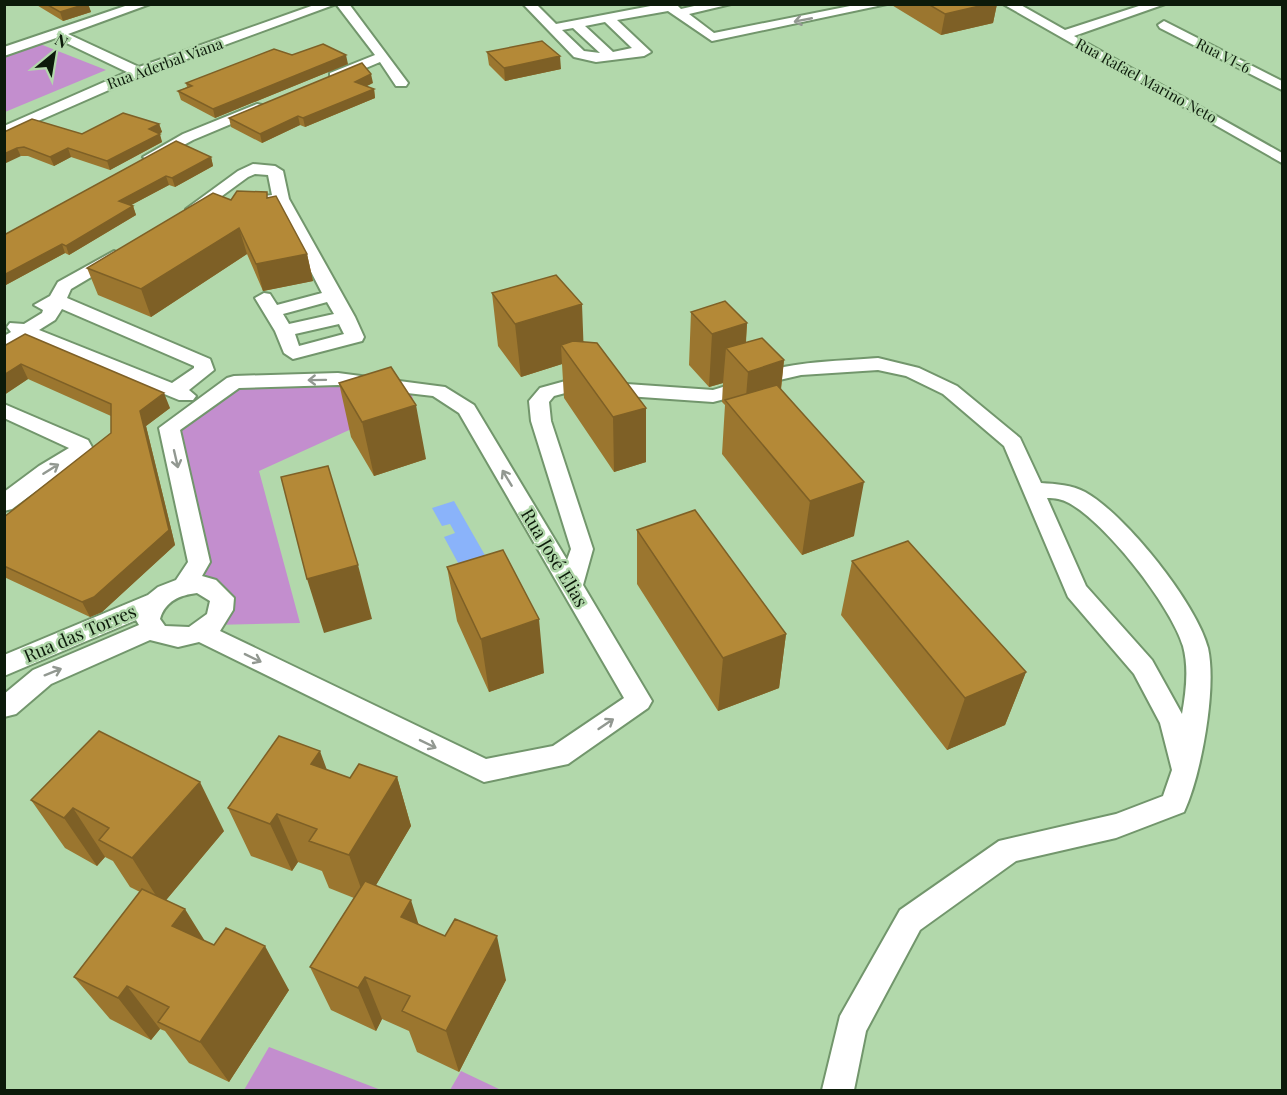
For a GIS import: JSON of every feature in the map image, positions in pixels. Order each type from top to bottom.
[{"type":"street","points":[[4,52],[144,4]]},
{"type":"street","name":"Rua Aderbal Viana","points":[[4,132],[138,72],[330,4]]},
{"type":"street","points":[[342,4],[401,83]]},
{"type":"street","points":[[530,4],[555,35],[589,59],[600,60],[645,51],[607,18]]},
{"type":"street","points":[[555,35],[576,24],[607,18],[671,8],[724,4]]},
{"type":"street","points":[[671,8],[707,34],[718,36],[881,4]]},
{"type":"street","name":"Rua Rafael Marino Neto","points":[[1009,4],[1282,159]]},
{"type":"street","points":[[1063,35],[1159,4]]},
{"type":"street","points":[[576,24],[611,57]]},
{"type":"street","name":"Rua VI-6","points":[[1164,25],[1282,86]]},
{"type":"street","points":[[57,34],[138,72]]},
{"type":"street","points":[[318,82],[383,56]]},
{"type":"street","points":[[137,164],[188,136],[275,100]]},
{"type":"street","points":[[4,120],[19,125]]},
{"type":"street","points":[[281,199],[189,212],[253,169],[275,171],[281,199],[334,295],[346,317],[284,332],[268,305],[334,295]]},
{"type":"street","points":[[4,344],[13,327],[49,316],[64,286],[134,245]]},
{"type":"street","points":[[56,300],[203,363],[204,370]]},
{"type":"street","points":[[13,327],[204,403]]},
{"type":"street","points":[[571,586],[582,549],[541,421],[539,401],[548,392],[569,386],[613,387],[713,396],[741,389],[769,376],[801,369],[878,364],[912,372],[950,390],[1013,443],[1076,591],[1143,668],[1173,722],[1185,770]]},
{"type":"street","points":[[204,370],[234,382]]},
{"type":"street","points":[[174,391],[204,370]]},
{"type":"street","name":"Rua José Elias","points":[[200,632],[484,771],[559,756],[639,701],[466,410],[438,391],[338,379],[234,382]]},
{"type":"street","points":[[185,585],[199,562],[169,428],[234,382]]},
{"type":"street","points":[[4,410],[81,445],[83,449],[46,471],[4,504]]},
{"type":"street","points":[[838,1090],[851,1027],[910,920],[1009,850],[1116,826],[1174,804],[1185,770],[1199,681],[1195,646],[1180,615],[1126,540],[1080,500],[1060,491],[1033,490]]},
{"type":"street","points":[[185,585],[208,586],[222,598],[219,617],[200,632],[176,638],[165,637],[153,629],[148,619],[155,602],[163,594],[185,585]]},
{"type":"street","name":"Rua das Torres","points":[[4,666],[155,602]]},
{"type":"street","name":"Rua das Torres","points":[[5,709],[42,677],[153,629]]},
{"type":"shaded area","points":[[40,44],[106,70],[5,112],[5,57]]},
{"type":"shaded area","points":[[338,379],[411,389],[413,401],[259,471],[300,623],[211,625],[222,607],[197,584],[199,562],[169,428],[234,382]]},
{"type":"shaded area","points":[[269,1047],[381,1090],[244,1090]]},
{"type":"shaded area","points":[[461,1071],[501,1090],[450,1090]]},
{"type":"water","points":[[454,501],[490,564],[464,574],[444,537],[455,533],[450,524],[442,526],[432,508]]},
{"type":"building","points":[[46,4],[86,4],[60,12]]},
{"type":"building","points":[[928,4],[988,4],[945,14]]},
{"type":"building","points":[[542,41],[560,56],[504,68],[487,52]]},
{"type":"building","points":[[323,44],[346,55],[213,109],[178,91],[192,86],[186,83],[274,49],[292,55]]},
{"type":"building","points":[[362,63],[371,74],[355,82],[374,89],[303,118],[298,116],[260,134],[229,118]]},
{"type":"building","points":[[123,113],[159,124],[149,129],[160,134],[107,161],[68,148],[50,157],[24,147],[4,154],[4,132],[32,119],[82,134]]},
{"type":"building","points":[[176,141],[211,157],[172,178],[166,176],[119,201],[133,206],[66,246],[62,244],[4,275],[4,235]]},
{"type":"building","points":[[237,191],[267,192],[267,198],[276,196],[307,254],[256,264],[239,228],[141,289],[87,268],[213,193],[231,200]]},
{"type":"building","points":[[556,275],[582,304],[515,324],[492,293]]},
{"type":"building","points":[[725,301],[747,323],[712,334],[691,312]]},
{"type":"building","points":[[25,334],[164,393],[140,411],[169,530],[94,597],[82,602],[4,566],[4,517],[111,433],[111,404],[21,364],[4,375],[4,346]]},
{"type":"building","points":[[762,338],[784,360],[748,372],[726,348]]},
{"type":"building","points":[[573,341],[597,343],[646,408],[613,417],[561,345]]},
{"type":"building","points":[[391,367],[416,405],[362,422],[339,383]]},
{"type":"building","points":[[777,385],[864,482],[810,501],[725,400]]},
{"type":"building","points":[[328,466],[358,565],[307,579],[281,477]]},
{"type":"building","points":[[695,510],[786,634],[723,658],[637,530]]},
{"type":"building","points":[[908,541],[1026,672],[965,698],[852,561]]},
{"type":"building","points":[[503,550],[539,619],[481,639],[447,567]]},
{"type":"building","points":[[99,731],[200,782],[132,858],[99,840],[109,828],[73,808],[64,818],[31,800]]},
{"type":"building","points":[[279,736],[320,751],[311,764],[350,778],[359,764],[397,777],[349,855],[309,841],[317,829],[277,814],[270,824],[228,808]]},
{"type":"building","points":[[365,881],[411,900],[401,917],[445,936],[455,919],[497,936],[446,1031],[402,1011],[410,996],[365,977],[358,988],[310,967]]},
{"type":"building","points":[[142,889],[185,909],[172,926],[214,945],[226,928],[265,946],[200,1042],[158,1022],[169,1007],[127,986],[118,998],[74,977]]}]
